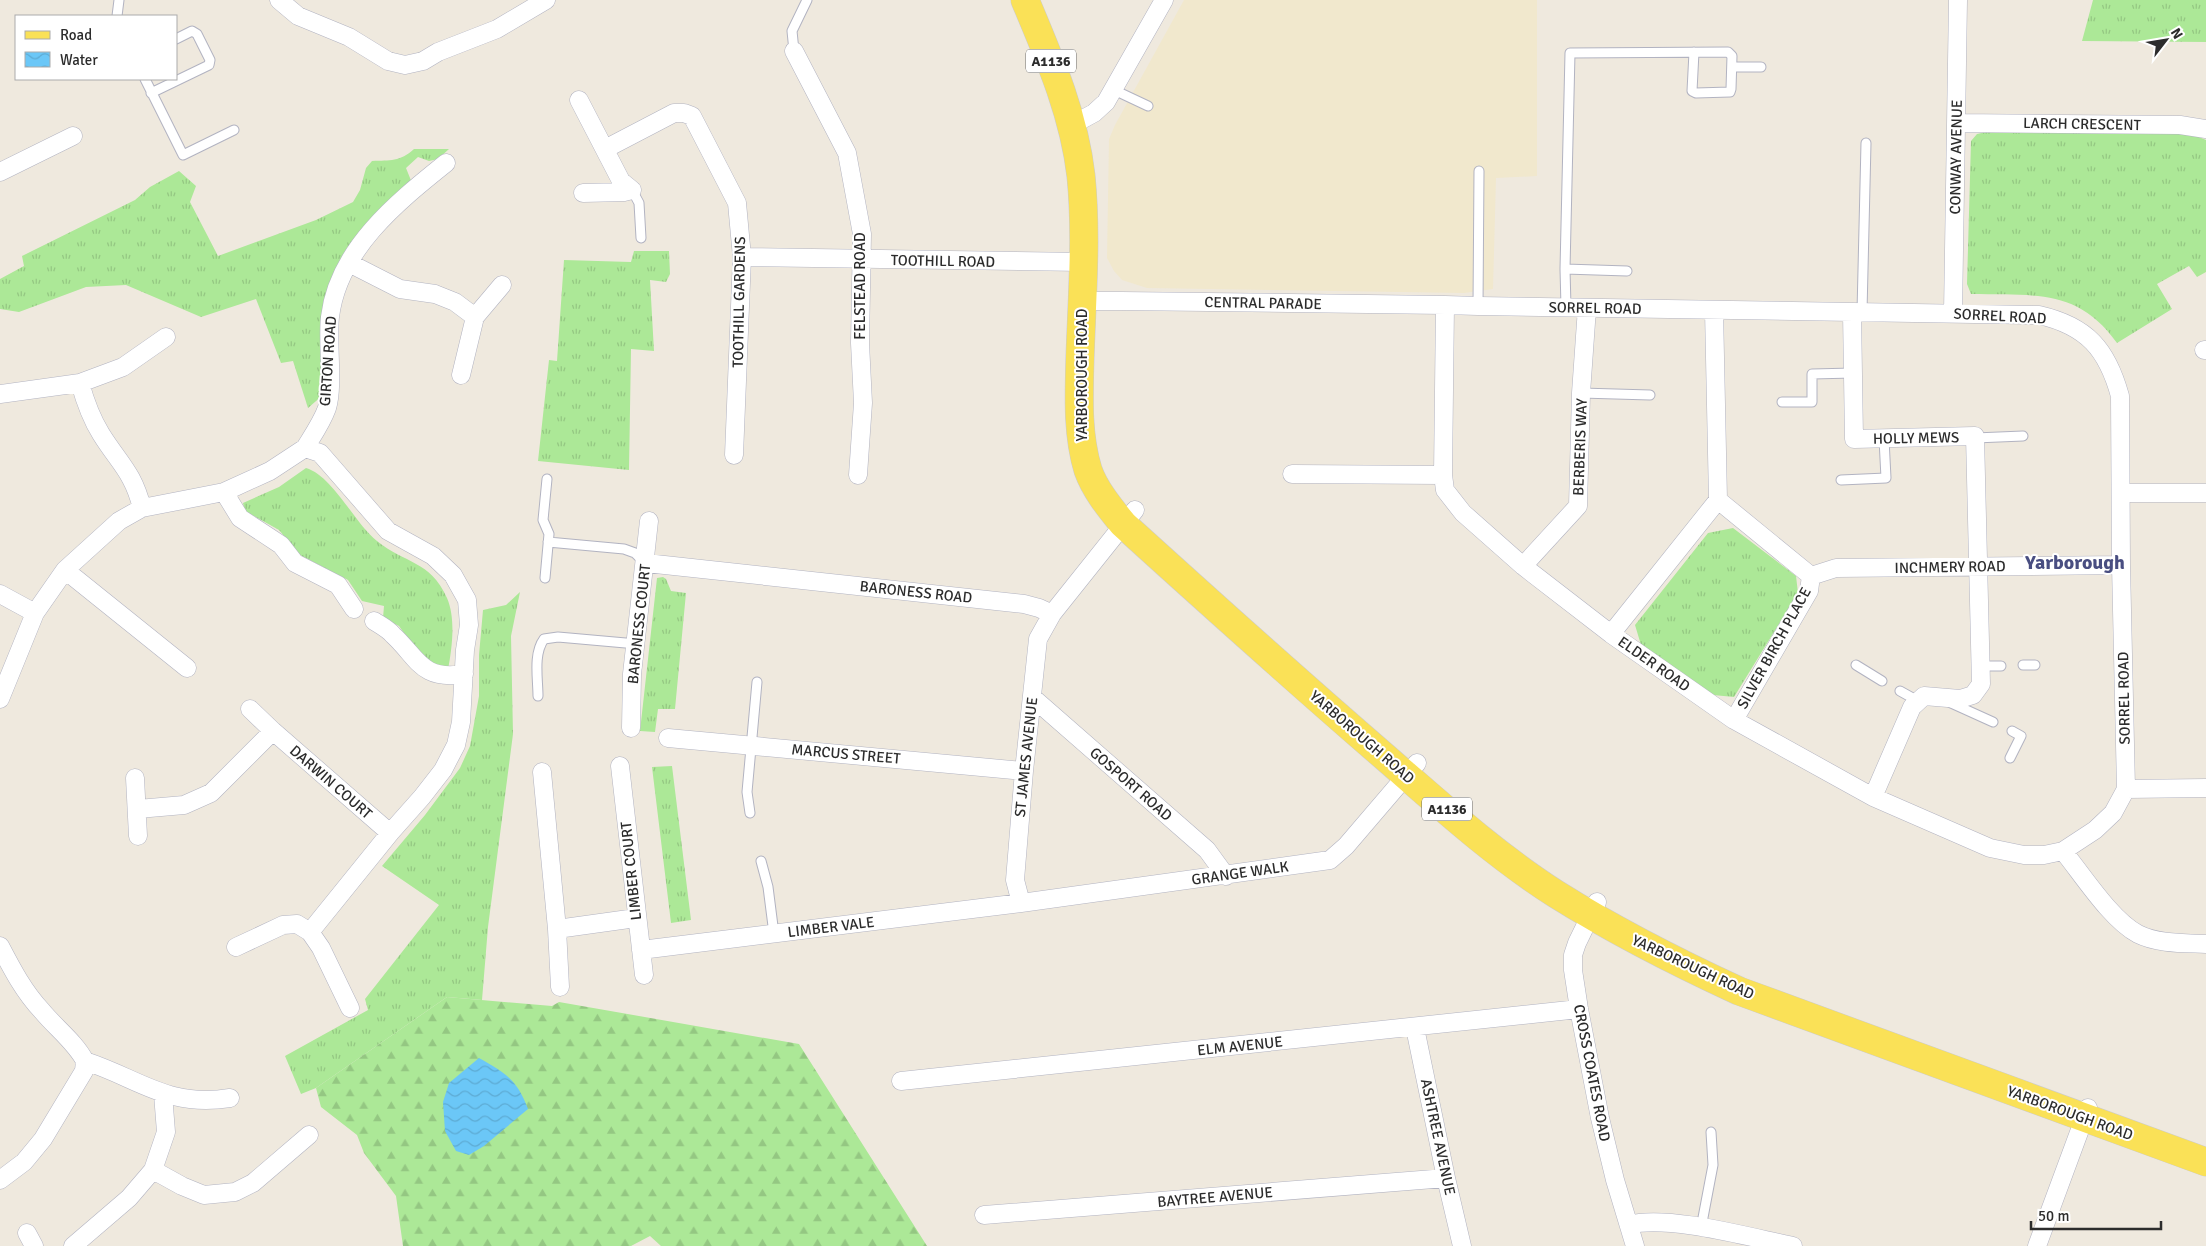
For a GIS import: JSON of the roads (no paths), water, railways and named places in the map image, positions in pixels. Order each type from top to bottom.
[{"type":"main road","name":"YARBOROUGH ROAD","points":[[1025,0],[1052,62],[1072,125],[1080,175],[1084,225],[1080,380],[1082,446],[1089,472],[1104,500],[1129,517],[1412,769],[1499,853],[1555,893],[1594,909],[1669,959],[1739,991],[2087,1112],[2206,1162]]},
{"type":"street","points":[[279,0],[298,16],[349,37],[388,61],[405,65],[423,61],[438,52],[497,28],[546,0]]},
{"type":"street","points":[[1072,125],[1100,108],[1114,90],[1164,0]]},
{"type":"street","name":"CONWAY AVENUE","points":[[1953,313],[1958,0]]},
{"type":"street","name":"FELSTEAD ROAD","points":[[794,51],[847,153],[862,234],[860,343],[863,403],[858,474]]},
{"type":"street","points":[[579,100],[621,181],[632,190]]},
{"type":"street","name":"TOOTHILL GARDENS","points":[[605,149],[674,113],[684,113],[692,116],[737,203],[742,257],[734,455]]},
{"type":"street","name":"LARCH CRESCENT","points":[[1957,123],[2180,125],[2206,130]]},
{"type":"street","points":[[0,172],[73,136]]},
{"type":"street","name":"GIRTON ROAD","points":[[305,448],[328,406],[330,317],[336,288],[364,239],[390,211],[446,163]]},
{"type":"street","points":[[583,193],[624,192],[632,190]]},
{"type":"street","name":"TOOTHILL ROAD","points":[[742,257],[1083,262]]},
{"type":"street","points":[[349,263],[400,289],[435,294],[455,302],[475,317]]},
{"type":"street","points":[[461,375],[475,317],[502,285]]},
{"type":"street","name":"CENTRAL PARADE","points":[[1082,301],[1445,305]]},
{"type":"street","name":"SORREL ROAD","points":[[1445,305],[2039,315],[2069,324],[2091,339],[2104,354],[2114,373],[2120,396],[2121,565],[2126,789]]},
{"type":"street","name":"ELDER ROAD","points":[[1445,305],[1443,475],[1445,490],[1452,501],[1523,566],[1611,634],[1734,720],[1873,797],[1990,848],[2024,855],[2044,855],[2063,850],[2104,822],[2113,813],[2126,789]]},
{"type":"street","name":"BERBERIS WAY","points":[[1523,566],[1578,506],[1581,394],[1587,308]]},
{"type":"street","points":[[1611,634],[1718,500],[1714,310]]},
{"type":"street","name":"HOLLY MEWS","points":[[1857,312],[1853,374],[1854,439],[1975,436],[1980,684],[1973,695],[1960,698],[1942,698]]},
{"type":"street","points":[[0,394],[80,383],[123,366],[166,337]]},
{"type":"street","points":[[80,383],[87,408],[100,432],[127,468],[137,486],[142,508]]},
{"type":"street","points":[[0,699],[35,613],[64,570],[119,521],[142,508],[224,492],[270,471],[305,448],[320,453],[388,531],[433,556],[453,575],[467,600],[469,624],[461,722],[456,745],[443,770],[310,932]]},
{"type":"street","points":[[1292,474],[1443,475]]},
{"type":"street","points":[[224,492],[240,518],[281,545],[295,563],[338,585],[354,609]]},
{"type":"street","points":[[2121,493],[2206,493]]},
{"type":"street","name":"SILVER BIRCH PLACE","points":[[1718,500],[1811,576],[1809,591],[1734,720]]},
{"type":"street","points":[[1052,614],[1129,517]]},
{"type":"street","name":"BARONESS COURT","points":[[631,728],[632,674],[646,563],[649,521]]},
{"type":"street","name":"BARONESS ROAD","points":[[646,563],[1024,604],[1052,614]]},
{"type":"street","name":"INCHMERY ROAD","points":[[1811,576],[1836,568],[2121,565]]},
{"type":"street","points":[[64,570],[187,668]]},
{"type":"street","points":[[0,594],[35,613]]},
{"type":"street","name":"ST JAMES AVENUE","points":[[1021,903],[1015,880],[1038,639],[1052,614]]},
{"type":"street","points":[[374,621],[392,634],[418,665],[447,677],[464,674]]},
{"type":"street","points":[[1873,797],[1912,708],[1924,696],[1942,698]]},
{"type":"street","name":"GOSPORT ROAD","points":[[1032,697],[1207,850],[1226,876]]},
{"type":"street","name":"DARWIN COURT","points":[[250,709],[390,833]]},
{"type":"street","points":[[138,809],[184,805],[211,793],[273,731]]},
{"type":"street","name":"MARCUS STREET","points":[[668,738],[1024,771]]},
{"type":"street","name":"LIMBER COURT","points":[[620,766],[644,975]]},
{"type":"street","name":"GRANGE WALK","points":[[1021,903],[1226,876],[1330,860],[1346,846],[1412,769]]},
{"type":"street","points":[[542,772],[557,929],[560,987]]},
{"type":"street","points":[[136,778],[138,836]]},
{"type":"street","points":[[2126,789],[2206,788]]},
{"type":"street","points":[[2063,850],[2118,920],[2138,934],[2163,942],[2206,944]]},
{"type":"street","name":"LIMBER VALE","points":[[641,950],[1021,903]]},
{"type":"street","name":"CROSS COATES ROAD","points":[[1594,909],[1573,955],[1573,970],[1578,1009],[1609,1155],[1635,1246]]},
{"type":"street","points":[[557,929],[636,918]]},
{"type":"street","points":[[236,947],[283,925],[297,924],[310,932],[321,948],[350,1008]]},
{"type":"street","points":[[0,946],[18,981],[41,1011],[80,1051],[85,1061],[84,1071],[43,1139],[24,1162],[0,1180]]},
{"type":"street","name":"ELM AVENUE","points":[[901,1081],[1415,1028],[1578,1009]]},
{"type":"street","name":"ASHTREE AVENUE","points":[[1415,1028],[1462,1246]]},
{"type":"street","points":[[85,1061],[112,1069],[163,1094],[193,1100],[212,1101],[230,1098]]},
{"type":"street","points":[[73,1246],[129,1198],[153,1170],[166,1132],[163,1094]]},
{"type":"street","points":[[2037,1246],[2087,1112]]},
{"type":"street","points":[[153,1170],[182,1186],[204,1195],[235,1192],[253,1183],[310,1135]]},
{"type":"street","name":"BAYTREE AVENUE","points":[[984,1215],[1446,1178]]},
{"type":"street","points":[[1629,1225],[1651,1221],[1701,1228],[1793,1246]]},
{"type":"lane","points":[[117,15],[120,0]]},
{"type":"lane","points":[[794,51],[792,31],[807,0]]},
{"type":"lane","points":[[178,38],[192,31],[197,34],[210,60],[209,65],[178,80]]},
{"type":"lane","points":[[1566,307],[1568,56],[1572,51],[1694,52],[1730,53],[1732,67],[1730,92],[1696,94],[1692,91],[1694,52]]},
{"type":"lane","points":[[1732,67],[1761,67]]},
{"type":"lane","points":[[145,80],[183,155],[234,130]]},
{"type":"lane","points":[[151,93],[178,80]]},
{"type":"lane","points":[[1114,90],[1148,106]]},
{"type":"lane","points":[[1857,312],[1866,143]]},
{"type":"lane","points":[[1478,306],[1479,171]]},
{"type":"lane","points":[[632,190],[639,203],[641,238]]},
{"type":"lane","points":[[1565,269],[1627,271]]},
{"type":"lane","points":[[1782,402],[1812,402],[1812,374],[1853,374]]},
{"type":"lane","points":[[1581,394],[1650,396]]},
{"type":"lane","points":[[1975,438],[2023,436]]},
{"type":"lane","points":[[1841,480],[1886,478],[1884,438]]},
{"type":"lane","points":[[545,578],[549,534],[543,520],[547,480]]},
{"type":"lane","points":[[548,542],[624,549],[635,553],[646,563]]},
{"type":"lane","points":[[538,696],[539,645],[544,639],[558,637],[637,644]]},
{"type":"lane","points":[[2023,665],[2035,665]]},
{"type":"lane","points":[[1856,666],[1882,680]]},
{"type":"lane","points":[[1980,666],[2001,666]]},
{"type":"lane","points":[[750,813],[747,792],[757,682]]},
{"type":"lane","points":[[1900,691],[1918,701]]},
{"type":"lane","points":[[1942,698],[1992,722]]},
{"type":"lane","points":[[2010,758],[2021,736],[2012,731]]},
{"type":"lane","points":[[761,861],[768,887],[774,934]]},
{"type":"lane","points":[[1701,1228],[1713,1165],[1710,1132]]},
{"type":"water","points":[[479,1058],[510,1078],[520,1091],[528,1109],[484,1146],[469,1155],[456,1151],[445,1131],[443,1102],[449,1083]]},
{"type":"district","name":"Yarborough","points":[[2075,562]]}]
